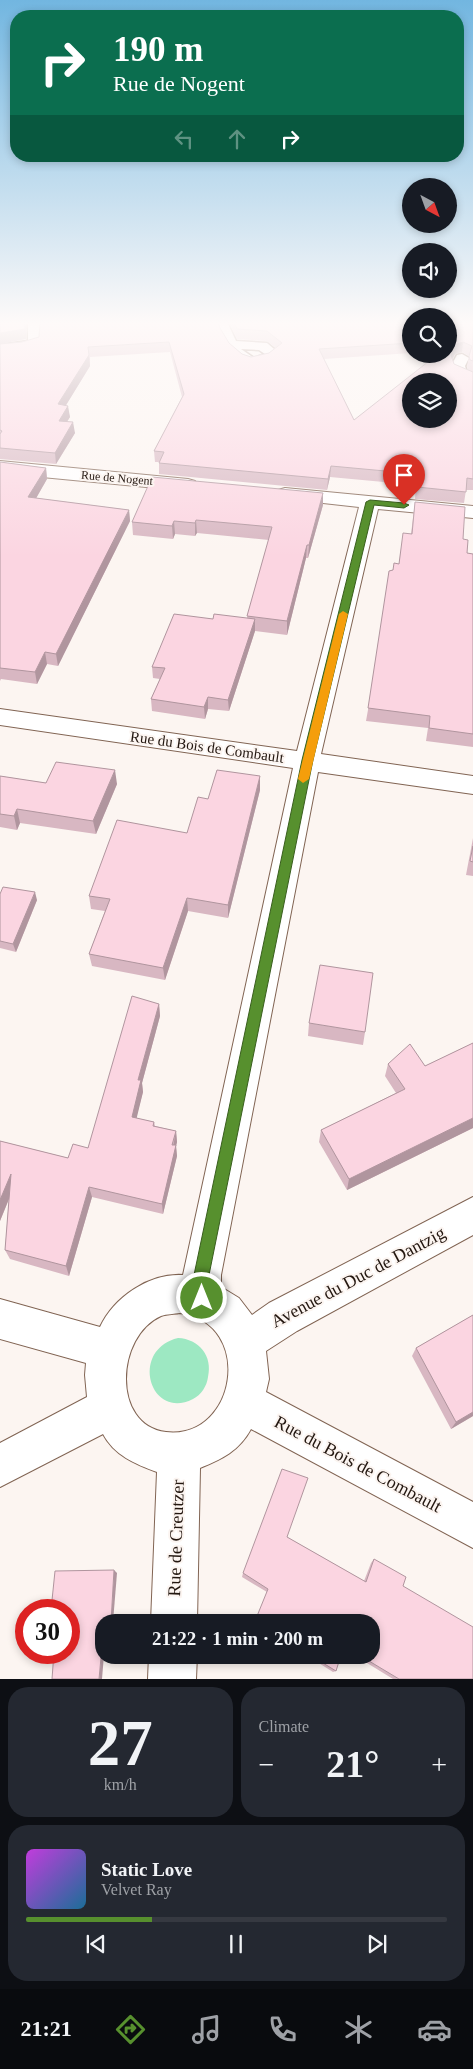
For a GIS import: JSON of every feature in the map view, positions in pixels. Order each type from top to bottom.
[{"type":"street","name":"Rue de Nogent","points":[[0,467],[206,487]]},
{"type":"street","points":[[264,492],[473,512]]},
{"type":"street","points":[[202,1298],[202,1275],[307,760],[370,502]]},
{"type":"street","name":"Rue du Bois de Combault","points":[[0,717],[473,785]]},
{"type":"street","name":"Avenue du Duc de Dantzig","points":[[245,1342],[283,1317],[473,1215]]},
{"type":"street","points":[[180,1294],[202,1298],[220,1307],[234,1322],[245,1342],[250,1361],[244,1403],[234,1421],[220,1436],[202,1448],[179,1453],[160,1452],[139,1443],[122,1428],[111,1407],[106,1388],[105,1368],[110,1350],[121,1326],[138,1309],[158,1298],[180,1294]]},
{"type":"street","points":[[0,1319],[110,1350]]},
{"type":"street","name":"Rue du Bois de Combault","points":[[244,1403],[473,1526]]},
{"type":"street","points":[[0,1466],[111,1407]]},
{"type":"street","name":"Rue de Creutzer","points":[[174,1614],[179,1453]]},
{"type":"street","points":[[172,1679],[173,1664]]},
{"type":"green space","points":[[178,1338],[186,1339],[203,1350],[209,1369],[205,1387],[201,1393],[193,1399],[178,1403],[166,1400],[156,1393],[151,1381],[150,1368],[154,1356],[163,1345]]},
{"type":"building","points":[[0,400],[60,400],[58,404],[68,406],[59,421],[73,422],[55,453],[0,448],[0,434],[2,431],[0,430]]},
{"type":"building","points":[[181,400],[344,400],[354,420],[379,400],[402,400],[402,428],[457,428],[457,400],[473,400],[473,479],[467,478],[466,492],[417,487],[418,474],[331,466],[328,479],[159,463],[164,452],[154,451]]},
{"type":"building","points":[[0,462],[46,468],[28,497],[129,510],[56,654],[45,652],[35,672],[0,668]]},
{"type":"building","points":[[152,477],[323,493],[287,621],[247,616],[272,527],[196,520],[195,523],[174,521],[172,526],[132,522]]},
{"type":"building","points":[[415,502],[465,507],[463,539],[468,540],[467,553],[473,554],[473,734],[429,728],[430,716],[368,708],[389,571],[393,570],[394,563],[399,564],[403,533],[412,534]]},
{"type":"building","points":[[174,614],[213,619],[214,614],[255,619],[228,700],[208,697],[204,707],[151,699],[165,668],[152,667]]},
{"type":"building","points":[[56,762],[115,770],[93,821],[17,809],[14,816],[0,814],[0,776],[46,783]]},
{"type":"building","points":[[217,770],[260,776],[228,905],[187,898],[163,968],[89,954],[110,899],[89,896],[117,820],[187,833],[198,797],[208,799]]},
{"type":"building","points":[[473,846],[473,862],[470,861]]},
{"type":"building","points":[[3,887],[35,892],[13,944],[0,941],[0,894]]},
{"type":"building","points":[[320,965],[373,973],[365,1032],[309,1023]]},
{"type":"building","points":[[132,996],[159,1004],[138,1080],[141,1080],[132,1117],[154,1122],[153,1126],[176,1131],[172,1145],[176,1145],[162,1204],[89,1187],[66,1266],[5,1250],[11,1174],[0,1200],[0,1141],[68,1158],[73,1144],[88,1148]]},
{"type":"building","points":[[473,1043],[473,1118],[349,1179],[321,1130],[405,1089],[388,1064],[410,1044],[425,1066]]},
{"type":"building","points":[[473,1315],[473,1412],[456,1422],[416,1348]]},
{"type":"building","points":[[282,1469],[308,1478],[287,1537],[366,1582],[374,1559],[406,1577],[403,1586],[473,1627],[473,1679],[399,1679],[374,1664],[380,1664],[380,1614],[258,1614],[268,1589],[243,1573]]},
{"type":"building","points":[[114,1570],[111,1614],[95,1614],[95,1664],[100,1664],[99,1679],[52,1679],[53,1664],[80,1664],[80,1599],[52,1599],[55,1571]]},
{"type":"building","points":[[325,1664],[338,1664],[336,1671]]},
{"type":"slow traffic","points":[[303,779],[343,614]]},
{"type":"route","points":[[202,1298],[202,1275],[307,760],[370,502],[404,505]]}]
